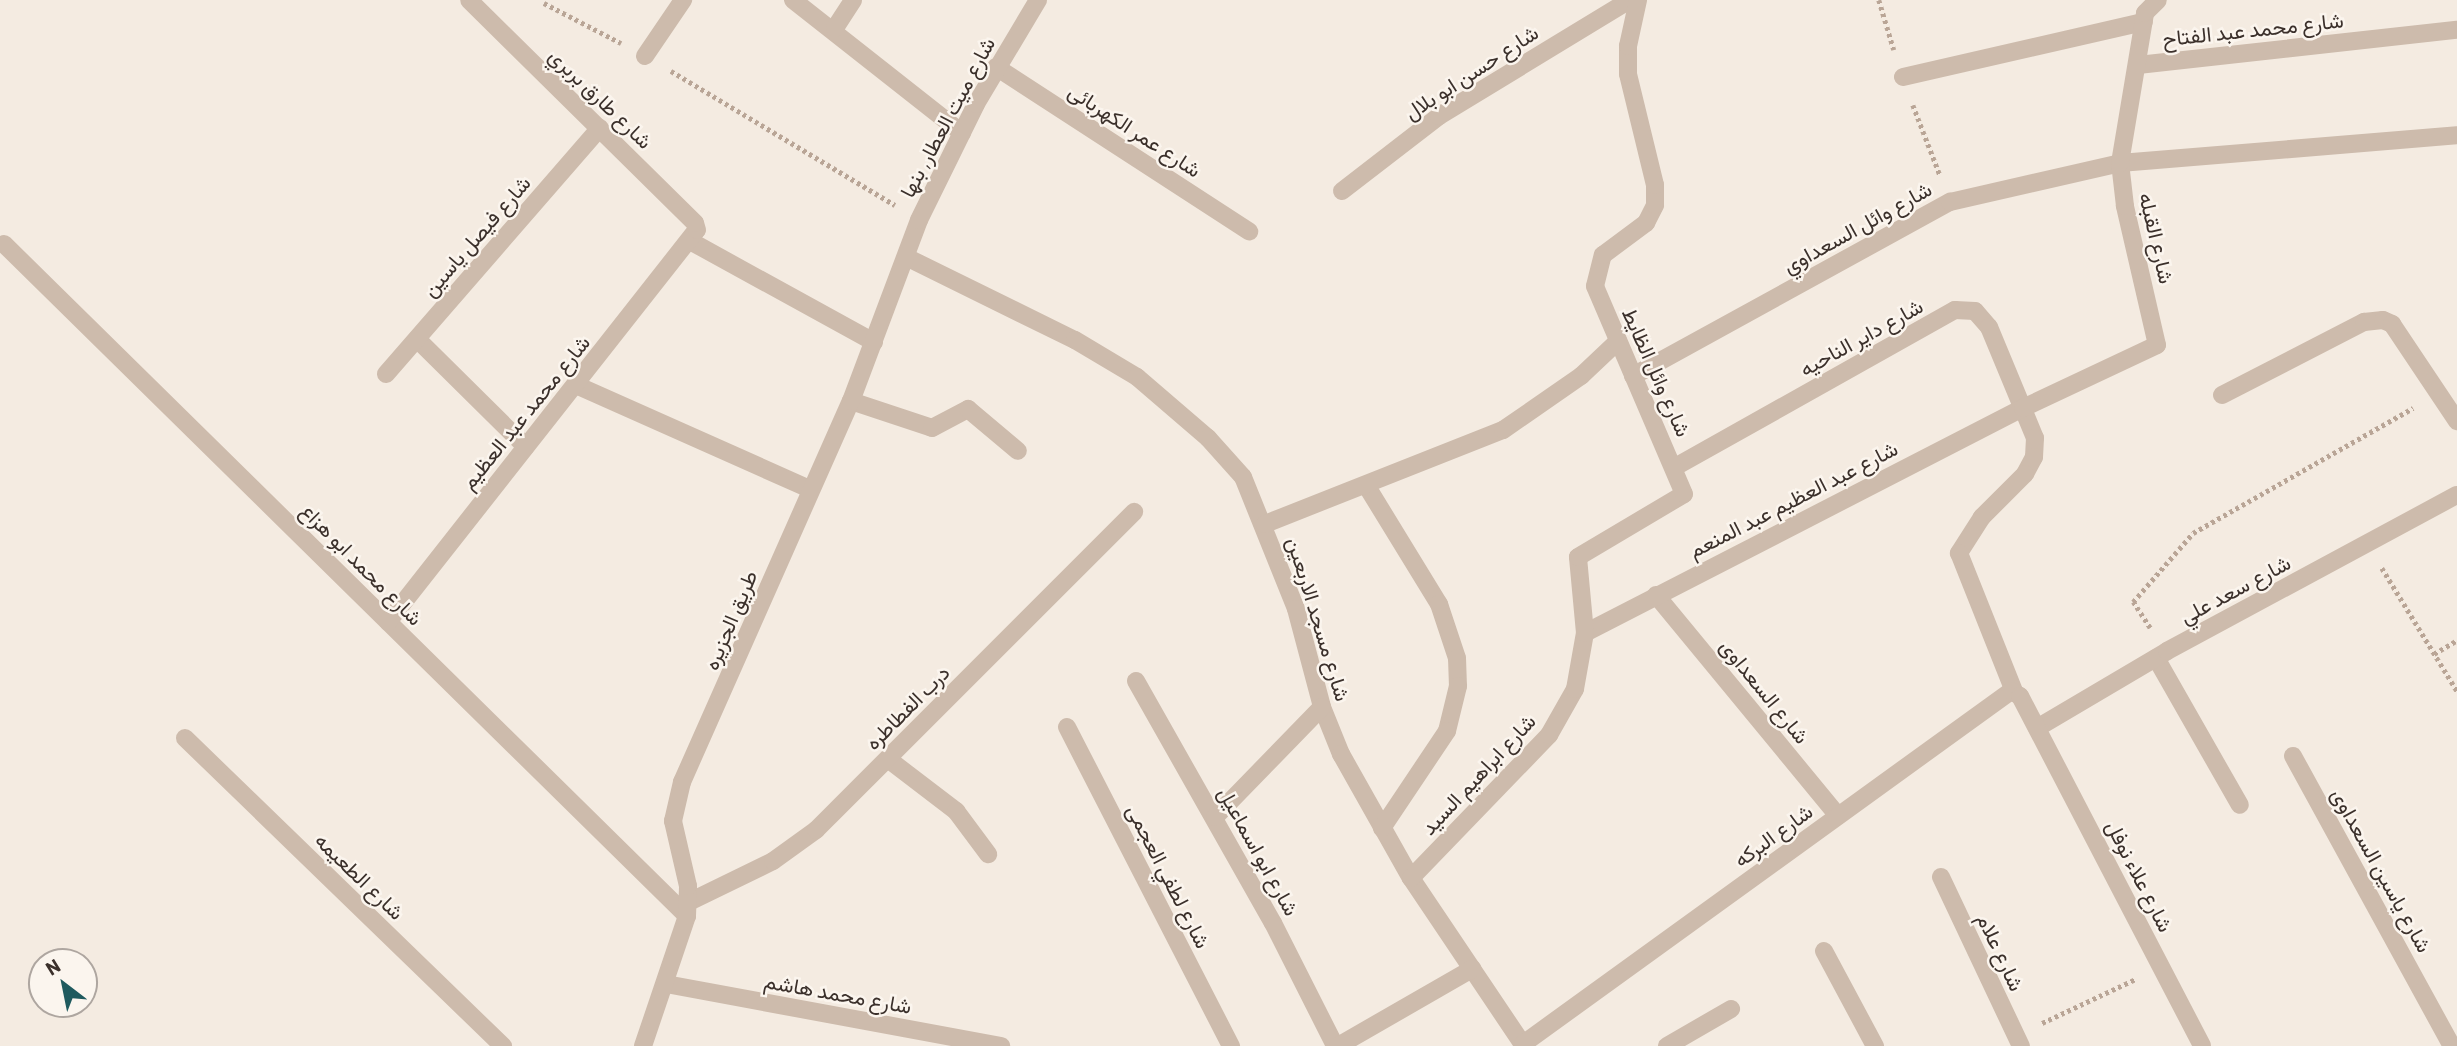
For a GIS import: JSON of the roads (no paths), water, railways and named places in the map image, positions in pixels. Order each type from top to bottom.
[{"type":"street","name":"شارع طارق بربري","points":[[468,0],[695,223],[694,235]]},
{"type":"street","points":[[645,56],[683,0]]},
{"type":"street","points":[[793,0],[835,29],[962,133]]},
{"type":"street","points":[[835,29],[853,0]]},
{"type":"street","name":"شارع ميت العطار, بنها","points":[[919,220],[996,68],[1038,0]]},
{"type":"street","name":"شارع حسن ابو بلال","points":[[1342,191],[1440,116],[1630,0]]},
{"type":"street","name":"شارع وائل الظايط","points":[[1638,0],[1628,46],[1628,74],[1655,185],[1655,205],[1646,223],[1604,255],[1595,275],[1598,297],[1675,467]]},
{"type":"street","name":"شارع القبله","points":[[2023,408],[2157,345],[2125,206],[2120,163],[2144,22],[2148,8],[2158,0]]},
{"type":"street","name":"شارع محمد عبد الفتاح","points":[[1903,77],[2144,22]]},
{"type":"street","name":"شارع محمد عبد الفتاح","points":[[2138,65],[2457,30]]},
{"type":"street","name":"شارع عمر الكهربائى","points":[[996,68],[1250,231]]},
{"type":"street","name":"شارع فيصل ياسين","points":[[386,374],[600,128]]},
{"type":"street","points":[[2120,163],[2457,135]]},
{"type":"street","name":"شارع وائل السعداوي","points":[[1633,376],[1950,202],[2120,163]]},
{"type":"street","name":"طريق الجزيره","points":[[643,1046],[666,984],[688,909],[673,821],[676,802],[810,489],[851,401],[919,220]]},
{"type":"street","points":[[694,235],[874,342]]},
{"type":"street","name":"شارع محمد عبد العظيم","points":[[388,622],[694,235]]},
{"type":"street","name":"شارع محمد ابو هزاع","points":[[4,244],[388,622],[688,909]]},
{"type":"street","name":"شارع مسجد الاربعين","points":[[906,257],[1074,340],[1137,377],[1208,438],[1243,477],[1265,524],[1296,609],[1322,707],[1341,754],[1411,878],[1523,1045]]},
{"type":"street","name":"شارع داير الناحيه","points":[[1675,467],[1955,310],[1968,308],[1989,327],[2023,408]]},
{"type":"street","points":[[2222,395],[2373,319],[2392,324],[2457,421]]},
{"type":"street","points":[[417,339],[526,447]]},
{"type":"street","points":[[1265,524],[1503,430],[1561,391],[1618,341]]},
{"type":"street","points":[[576,385],[810,489]]},
{"type":"street","points":[[851,401],[932,428],[968,409],[1018,451]]},
{"type":"street","points":[[2023,408],[2035,438],[2034,457],[2025,474],[1982,517],[1959,553],[2014,691],[2037,728]]},
{"type":"street","name":"شارع عبد العظيم عبد المنعم","points":[[1585,633],[1656,594],[2023,408]]},
{"type":"street","name":"شارع ابراهيم السيد","points":[[1411,878],[1549,735],[1575,688],[1585,633],[1578,557],[1682,498],[1675,467]]},
{"type":"street","points":[[1366,485],[1439,604],[1457,658],[1458,686],[1447,731],[1382,828]]},
{"type":"street","name":"شارع سعد علي","points":[[2037,728],[2161,655],[2457,495]]},
{"type":"street","name":"درب الفطاطره","points":[[688,909],[796,846],[1135,512]]},
{"type":"street","name":"شارع السعداوى","points":[[1656,594],[1838,816]]},
{"type":"street","points":[[2161,655],[2240,805]]},
{"type":"street","name":"شارع ابو اسماعيل","points":[[1136,681],[1215,817],[1336,1046]]},
{"type":"street","name":"شارع البركه","points":[[1523,1045],[2014,691]]},
{"type":"street","points":[[1215,817],[1322,707]]},
{"type":"street","name":"شارع لطفي العجمى","points":[[1067,727],[1231,1046]]},
{"type":"street","name":"شارع علاء نوفل","points":[[2037,728],[2202,1046]]},
{"type":"street","name":"شارع الطعيمه","points":[[186,738],[503,1046]]},
{"type":"street","name":"شارع ياسين السعداوى","points":[[2293,756],[2451,1042]]},
{"type":"street","points":[[888,758],[956,811],[988,854]]},
{"type":"street","name":"شارع علام","points":[[1941,877],[2019,1041]]},
{"type":"street","points":[[1824,951],[1875,1046]]},
{"type":"street","points":[[1336,1046],[1472,969]]},
{"type":"street","name":"شارع محمد هاشم","points":[[666,984],[953,1042],[1001,1046]]},
{"type":"street","points":[[1667,1046],[1731,1009]]}]
